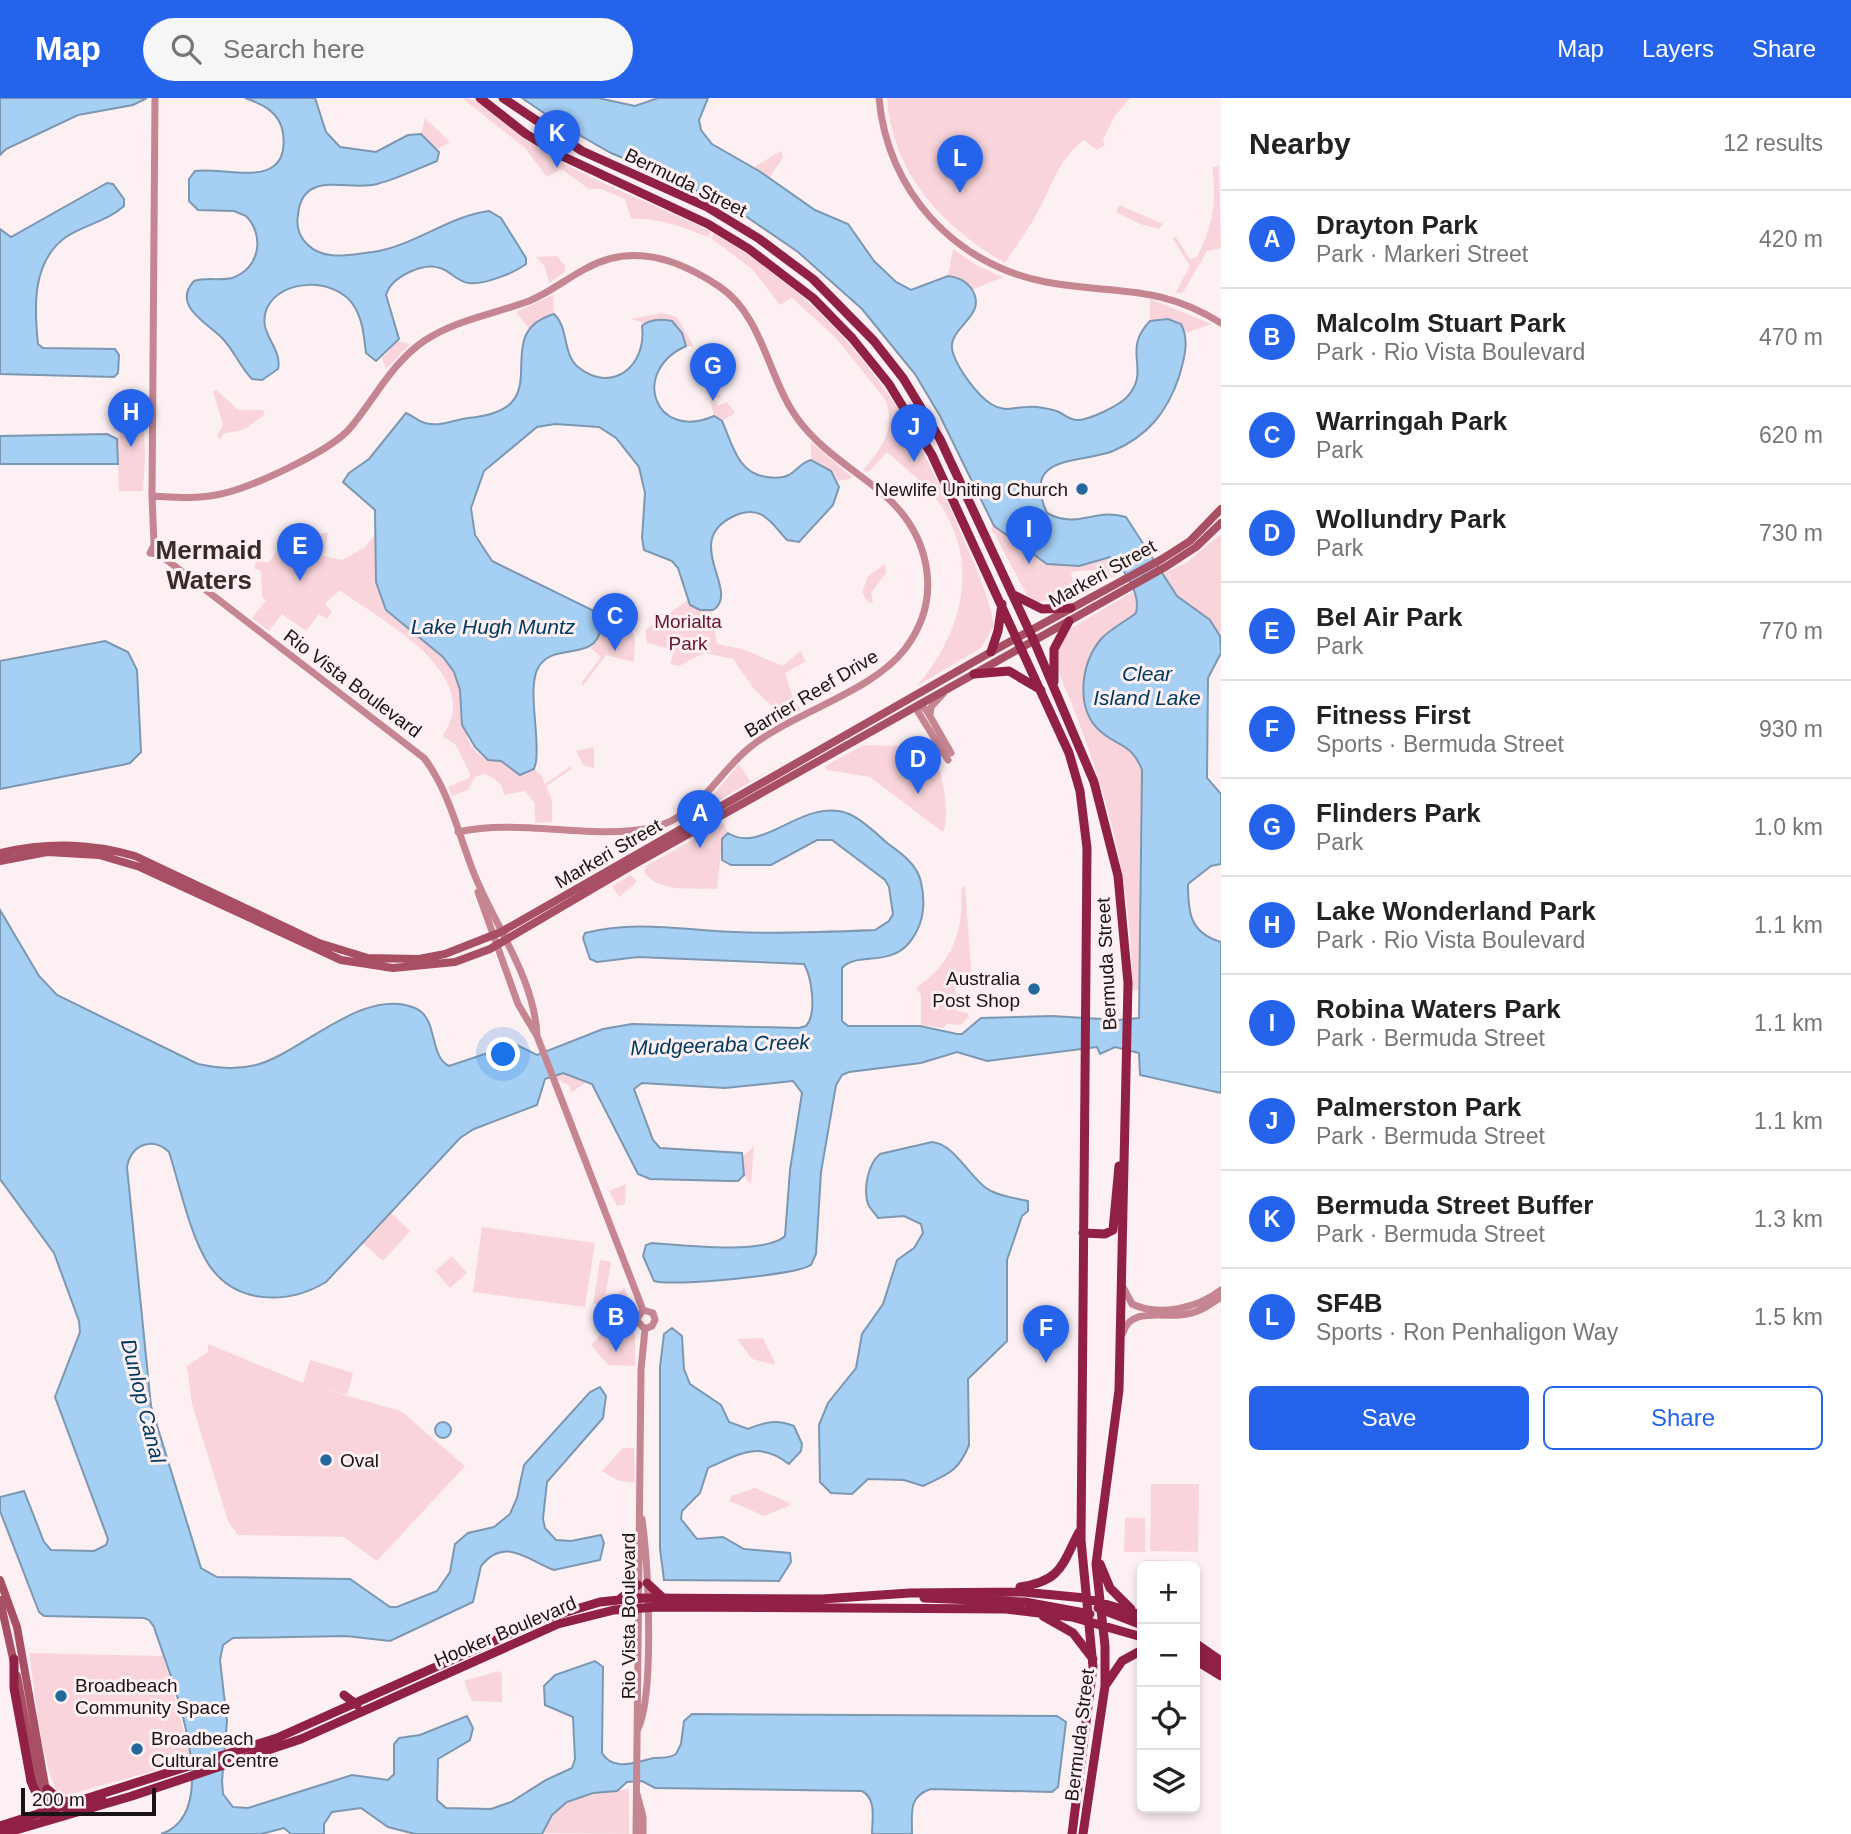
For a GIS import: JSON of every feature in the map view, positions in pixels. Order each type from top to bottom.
[{"type":"main road","name":"Bermuda Street","points":[[480,98],[526,134],[583,168],[676,209],[737,241],[787,277],[824,309],[864,352],[912,419],[1002,604],[1069,753],[1084,819],[1087,1014],[1081,1528],[1085,1599],[1093,1659],[1091,1696],[1072,1834]]},
{"type":"main road","name":"Bermuda Street","points":[[503,98],[552,133],[589,154],[740,226],[785,256],[839,303],[884,353],[922,406],[948,455],[1085,759],[1110,836],[1123,911],[1127,1014],[1116,1424],[1096,1556],[1103,1624],[1105,1686],[1083,1834]]},
{"type":"main road","name":"Markeri Street","points":[[1165,562],[1221,509]]},
{"type":"main road","name":"Markeri Street","points":[[0,861],[66,851],[122,861],[341,960],[375,967],[438,965],[472,957],[495,946],[503,936],[915,704],[1069,621],[1123,586],[1196,547],[1221,523]]},
{"type":"main road","name":"Markeri Street","points":[[915,704],[1017,637],[1071,608],[1123,586]]},
{"type":"main road","points":[[1012,594],[1042,609],[1071,608]]},
{"type":"main road","points":[[991,652],[998,631],[1002,604]]},
{"type":"main road","points":[[1054,687],[1054,649],[1069,621]]},
{"type":"main road","points":[[974,674],[1009,671],[1041,690]]},
{"type":"main road","name":"Markeri Street","points":[[0,853],[45,845],[79,845],[135,856],[319,943],[368,958],[419,959],[503,936]]},
{"type":"main road","points":[[1083,1233],[1107,1234],[1113,1229],[1126,1105]]},
{"type":"main road","points":[[990,1592],[1032,1585],[1051,1577],[1066,1562],[1081,1528]]},
{"type":"main road","points":[[1096,1556],[1110,1588],[1137,1613]]},
{"type":"main road","points":[[0,1580],[15,1618],[47,1789],[46,1816]]},
{"type":"main road","points":[[619,1599],[643,1584],[662,1597]]},
{"type":"main road","name":"Hooker Boulevard","points":[[2,1834],[73,1803],[318,1732],[558,1624],[662,1597],[796,1604],[874,1595],[1038,1592],[1085,1599],[1100,1605]]},
{"type":"main road","points":[[874,1595],[1018,1601],[1088,1616],[1137,1635]]},
{"type":"main road","name":"Hooker Boulevard","points":[[226,1760],[357,1705],[543,1619],[577,1607],[619,1599],[643,1602],[1028,1611],[1088,1616]]},
{"type":"main road","points":[[0,1600],[46,1816]]},
{"type":"main road","points":[[1100,1605],[1137,1614]]},
{"type":"main road","points":[[1100,1605],[1140,1624]]},
{"type":"main road","points":[[1028,1611],[1067,1628],[1093,1659]]},
{"type":"main road","points":[[1200,1646],[1221,1661]]},
{"type":"main road","points":[[1105,1686],[1122,1661],[1137,1653]]},
{"type":"main road","points":[[1200,1656],[1221,1669]]},
{"type":"main road","points":[[14,1659],[13,1679],[31,1782],[40,1798],[51,1806],[64,1809],[141,1788],[154,1788]]},
{"type":"main road","points":[[1200,1663],[1221,1676]]},
{"type":"main road","name":"Hooker Boulevard","points":[[0,1826],[154,1788],[191,1770]]},
{"type":"main road","points":[[47,1789],[58,1799],[73,1803]]},
{"type":"street","points":[[152,496],[156,98]]},
{"type":"street","points":[[879,98],[886,136],[908,188],[932,221],[968,251],[997,267],[1036,279],[1162,295],[1196,308],[1221,323]]},
{"type":"street","name":"Barrier Reef Drive","points":[[152,496],[201,497],[227,493],[318,453],[347,431],[396,367],[424,341],[453,327],[532,300],[603,261],[631,255],[660,257],[713,283],[736,301],[752,326],[798,420],[820,442],[898,507],[913,527],[925,553],[928,576],[926,607],[916,632],[890,665],[752,745],[701,802],[667,822],[633,829],[458,832]]},
{"type":"street","name":"Rio Vista Boulevard","points":[[152,496],[154,545],[150,553],[159,554],[419,753],[438,779],[475,878],[495,946],[518,1004],[537,1036],[643,1310]]},
{"type":"street","points":[[929,732],[932,705],[949,688]]},
{"type":"street","points":[[915,704],[931,718],[950,756],[929,732],[915,704]]},
{"type":"street","name":"Rio Vista Boulevard","points":[[475,878],[503,936],[536,1016],[537,1036]]},
{"type":"street","points":[[1121,1278],[1128,1302],[1141,1308],[1193,1309],[1221,1290]]},
{"type":"street","points":[[1120,1344],[1125,1326],[1132,1318],[1164,1316],[1193,1309],[1221,1297]]},
{"type":"street","points":[[1141,1308],[1136,1313],[1164,1316]]},
{"type":"street","points":[[643,1310],[650,1311],[655,1320],[652,1326],[645,1329],[636,1320],[643,1310]]},
{"type":"street","name":"Rio Vista Boulevard","points":[[636,1834],[635,1785],[643,1602],[640,1501],[641,1370],[645,1329]]},
{"type":"street","name":"Rio Vista Boulevard","points":[[635,1785],[643,1817],[643,1834]]},
{"type":"green space","points":[[462,98],[471,99],[488,108],[549,155],[594,179],[711,232],[708,237],[661,221],[631,219],[625,199],[601,189],[589,189],[561,169],[547,177],[525,148]]},
{"type":"green space","points":[[887,98],[1130,98],[1115,116],[1103,140],[1105,145],[1097,150],[1084,140],[1067,156],[1042,205],[1005,263],[961,233],[924,195],[899,150],[891,125]]},
{"type":"green space","points":[[425,118],[450,142],[437,149],[421,134]]},
{"type":"green space","points":[[781,151],[783,158],[769,178],[754,167]]},
{"type":"green space","points":[[1219,166],[1221,248],[1207,251],[1182,294],[1176,292],[1190,266],[1173,239],[1175,236],[1190,259],[1197,257],[1207,235],[1212,213],[1212,167]]},
{"type":"green space","points":[[1119,205],[1163,224],[1159,229],[1140,224],[1116,212]]},
{"type":"green space","points":[[714,233],[758,262],[832,325],[891,398],[939,483],[980,578],[994,626],[981,648],[917,686],[945,644],[960,599],[960,551],[953,527],[934,497],[887,452],[868,473],[863,470],[886,438],[889,420],[885,399],[834,336],[792,298],[780,305],[752,269],[711,238]]},
{"type":"green space","points":[[953,249],[978,266],[1003,277],[972,290],[969,284],[948,276]]},
{"type":"green space","points":[[557,256],[565,266],[565,272],[549,283],[545,267],[536,257]]},
{"type":"green space","points":[[553,295],[554,314],[539,320],[530,330],[516,312]]},
{"type":"green space","points":[[1150,299],[1212,324],[1186,333],[1181,324],[1150,321]]},
{"type":"green space","points":[[662,313],[677,317],[694,347],[686,346],[685,342],[646,323],[642,326],[641,322],[631,319]]},
{"type":"green space","points":[[398,341],[410,344],[386,369],[382,358]]},
{"type":"green space","points":[[711,383],[720,397],[715,399],[718,406],[727,402],[735,413],[722,421],[714,416],[707,388]]},
{"type":"green space","points":[[217,390],[238,410],[263,410],[265,414],[245,429],[223,434],[220,440],[217,436],[223,425],[213,391]]},
{"type":"green space","points":[[121,411],[143,411],[143,491],[119,491],[117,439],[120,436]]},
{"type":"green space","points":[[811,442],[853,478],[838,481],[831,471],[811,460]]},
{"type":"green space","points":[[994,526],[1036,557],[1048,562],[1074,565],[1110,557],[1123,572],[1107,580],[1096,571],[1071,572],[1075,594],[1037,602],[1027,595],[991,528]]},
{"type":"green space","points":[[321,533],[328,533],[323,556],[342,560],[364,548],[376,534],[375,576],[381,598],[399,621],[446,660],[458,684],[465,732],[477,752],[487,759],[503,761],[525,775],[534,769],[545,784],[571,766],[572,769],[546,786],[552,800],[552,822],[535,823],[535,804],[525,791],[504,795],[500,784],[485,774],[475,777],[468,790],[452,796],[448,787],[469,778],[470,774],[456,745],[442,736],[452,713],[451,691],[440,670],[422,651],[378,616],[339,590],[325,604],[332,612],[327,619],[319,614],[306,631],[282,614],[269,631],[252,618],[266,600],[262,597],[261,571],[254,568],[257,559],[268,563],[280,547],[316,554]]},
{"type":"green space","points":[[1221,534],[1220,636],[1208,619],[1175,592],[1164,573],[1186,563]]},
{"type":"green space","points":[[885,564],[886,573],[871,593],[873,602],[869,603],[862,593],[868,576]]},
{"type":"green space","points":[[1134,591],[1138,600],[1136,613],[1099,642],[1099,730],[1133,751],[1142,770],[1140,990],[1132,990],[1128,910],[1114,833],[1092,758],[1060,676],[1058,662],[1061,642],[1070,629]]},
{"type":"green space","name":"Morialta Park","points":[[688,600],[697,609],[711,609],[717,644],[742,649],[783,666],[800,651],[806,661],[785,673],[794,701],[801,709],[784,718],[754,689],[733,659],[704,653],[679,666],[670,664],[674,650],[647,643],[645,630]]},
{"type":"green space","points":[[625,610],[635,639],[634,662],[606,655],[583,686],[582,682],[601,657],[591,648],[598,640],[601,624]]},
{"type":"green space","points":[[864,745],[932,747],[944,790],[946,814],[943,832],[870,777],[827,770],[825,766]]},
{"type":"green space","points":[[594,747],[594,768],[584,766],[576,751]]},
{"type":"green space","points":[[789,759],[693,816],[691,814],[715,793],[739,764],[750,781]]},
{"type":"green space","points":[[723,823],[728,833],[722,839],[717,889],[667,886],[650,879],[644,872],[646,866]]},
{"type":"green space","points":[[631,875],[637,882],[619,897],[612,886]]},
{"type":"green space","points":[[965,886],[972,981],[955,983],[957,1011],[968,1013],[969,1017],[961,1025],[946,1024],[944,1028],[921,1025],[921,995],[916,988],[939,968],[953,945],[960,919],[961,889]]},
{"type":"green space","points":[[563,1073],[588,1081],[572,1092],[568,1085],[556,1079],[555,1076]]},
{"type":"green space","points":[[754,1146],[751,1185],[744,1175],[743,1156]]},
{"type":"green space","points":[[626,1184],[625,1204],[617,1206],[609,1191]]},
{"type":"green space","points":[[390,1212],[410,1231],[383,1261],[362,1242]]},
{"type":"green space","points":[[482,1227],[595,1243],[585,1307],[473,1292]]},
{"type":"green space","points":[[452,1256],[467,1273],[450,1288],[435,1271]]},
{"type":"green space","points":[[600,1260],[611,1262],[604,1305],[593,1304]]},
{"type":"green space","points":[[624,1287],[632,1307],[629,1312],[596,1319]]},
{"type":"green space","points":[[631,1329],[635,1335],[635,1366],[608,1365],[591,1345],[604,1331]]},
{"type":"green space","points":[[763,1338],[776,1365],[752,1359],[737,1339]]},
{"type":"green space","points":[[208,1344],[303,1383],[310,1360],[353,1373],[347,1395],[316,1387],[401,1411],[465,1466],[377,1561],[344,1537],[238,1535],[228,1521],[192,1404],[187,1366],[208,1352]]},
{"type":"green space","points":[[623,1448],[634,1448],[635,1483],[619,1481],[602,1471]]},
{"type":"green space","points":[[1151,1484],[1199,1484],[1198,1552],[1150,1551]]},
{"type":"green space","points":[[755,1488],[788,1502],[789,1506],[764,1516],[730,1501],[731,1496]]},
{"type":"green space","points":[[1125,1518],[1145,1518],[1145,1552],[1124,1552]]},
{"type":"green space","points":[[29,1653],[163,1656],[192,1760],[61,1797],[54,1786],[44,1750]]},
{"type":"green space","points":[[499,1671],[502,1674],[502,1702],[472,1701],[464,1681]]},
{"type":"green space","points":[[629,1789],[629,1834],[542,1833],[548,1820],[566,1803],[590,1795]]},
{"type":"water","points":[[0,98],[147,98],[133,105],[78,115],[6,149],[0,155]]},
{"type":"water","points":[[245,98],[315,98],[326,132],[340,147],[376,152],[408,135],[421,134],[439,152],[437,161],[384,182],[366,186],[329,185],[308,191],[301,201],[297,223],[302,238],[314,250],[338,256],[388,249],[460,219],[489,211],[501,218],[526,258],[526,264],[499,278],[475,283],[457,279],[444,269],[433,267],[408,272],[394,282],[386,295],[399,339],[376,361],[366,353],[359,317],[346,297],[323,286],[297,286],[285,291],[274,298],[265,317],[267,332],[279,361],[278,369],[262,380],[252,379],[226,343],[194,313],[187,298],[188,290],[194,281],[227,279],[241,274],[249,267],[257,251],[256,232],[246,216],[234,211],[198,210],[189,201],[189,179],[195,171],[253,173],[277,164],[283,152],[281,126],[269,110]]},
{"type":"water","points":[[522,98],[598,98],[635,106],[658,98],[708,98],[699,120],[701,130],[712,144],[759,171],[815,210],[848,224],[874,261],[896,282],[911,290],[948,276],[961,279],[969,285],[976,298],[975,307],[955,336],[953,353],[974,388],[996,407],[1043,408],[1078,420],[1103,412],[1126,398],[1134,388],[1138,370],[1137,342],[1150,321],[1168,319],[1181,324],[1186,343],[1181,370],[1169,401],[1155,422],[1136,438],[1113,451],[1058,464],[1048,470],[1041,480],[1041,494],[1047,513],[1058,518],[1078,519],[1105,515],[1126,517],[1177,596],[1210,620],[1220,636],[1221,653],[1208,678],[1207,778],[1221,794],[1221,864],[1211,866],[1188,884],[1193,920],[1203,933],[1221,942],[1221,1093],[1140,1075],[1139,1053],[1115,1047],[1100,1054],[1097,1047],[987,1061],[957,1052],[921,1063],[849,1072],[842,1075],[836,1085],[821,1172],[816,1254],[811,1265],[783,1273],[708,1281],[654,1281],[643,1256],[646,1245],[652,1243],[742,1247],[775,1242],[785,1236],[790,1170],[802,1093],[793,1081],[725,1088],[642,1083],[634,1089],[653,1140],[660,1148],[742,1153],[744,1175],[738,1181],[730,1181],[650,1179],[638,1174],[592,1084],[563,1073],[545,1079],[537,1105],[474,1129],[460,1138],[326,1282],[311,1290],[279,1297],[248,1294],[233,1288],[220,1278],[209,1265],[196,1240],[169,1152],[156,1144],[138,1148],[129,1159],[127,1167],[151,1406],[201,1568],[217,1577],[350,1579],[390,1607],[397,1607],[437,1591],[450,1572],[455,1544],[468,1533],[494,1527],[510,1514],[517,1498],[524,1465],[590,1392],[600,1387],[606,1396],[603,1418],[547,1482],[543,1519],[545,1528],[556,1540],[571,1541],[601,1535],[604,1543],[600,1560],[554,1570],[517,1553],[499,1552],[481,1566],[473,1602],[390,1641],[346,1636],[233,1638],[223,1645],[220,1660],[227,1721],[223,1794],[233,1807],[248,1808],[352,1775],[388,1780],[394,1774],[394,1744],[399,1738],[420,1735],[467,1716],[473,1728],[470,1740],[438,1759],[437,1800],[446,1808],[491,1809],[511,1802],[546,1780],[572,1768],[575,1759],[573,1717],[545,1705],[544,1686],[555,1675],[595,1661],[603,1667],[602,1753],[613,1763],[620,1764],[676,1754],[681,1744],[684,1721],[692,1714],[1057,1716],[1066,1722],[1058,1787],[1052,1792],[931,1789],[918,1796],[915,1801],[912,1834],[872,1834],[872,1804],[862,1791],[655,1788],[642,1781],[627,1782],[617,1791],[593,1793],[567,1802],[552,1815],[542,1834],[415,1834],[388,1827],[361,1808],[332,1812],[324,1824],[324,1834],[291,1834],[284,1828],[261,1834],[161,1834],[181,1821],[190,1799],[192,1770],[180,1706],[154,1627],[144,1618],[44,1616],[39,1612],[0,1511],[0,1497],[24,1491],[44,1542],[51,1550],[94,1551],[106,1545],[108,1539],[55,1397],[80,1332],[79,1321],[54,1253],[0,1179],[0,910],[39,976],[57,995],[198,1064],[213,1067],[256,1065],[293,1048],[354,1013],[375,1006],[395,1004],[415,1008],[422,1013],[431,1028],[438,1054],[449,1066],[515,1044],[537,1055],[603,1029],[632,1024],[799,1028],[806,1026],[812,1005],[811,987],[804,964],[638,957],[597,962],[590,959],[583,938],[585,933],[603,929],[641,926],[752,933],[875,930],[889,921],[893,914],[889,887],[885,880],[832,840],[817,840],[771,865],[731,865],[722,860],[722,839],[728,833],[741,838],[755,837],[799,818],[832,811],[849,814],[859,820],[908,860],[919,876],[923,898],[917,929],[909,943],[901,950],[892,955],[848,963],[842,968],[842,1021],[848,1026],[920,1026],[962,1034],[981,1018],[1139,1018],[1142,770],[1129,750],[1099,730],[1091,720],[1084,697],[1085,672],[1094,649],[1105,635],[1136,613],[1134,590],[1126,575],[1110,557],[1079,566],[1047,564],[994,526],[940,416],[915,374],[862,309],[798,252],[744,215],[671,178],[611,153],[560,124]]},
{"type":"water","points":[[107,183],[113,184],[124,199],[124,206],[66,237],[55,247],[41,272],[36,300],[37,330],[38,344],[43,348],[115,349],[119,355],[118,373],[114,377],[0,374],[0,229],[11,237]]},
{"type":"water","name":"Lake Hugh Muntz","points":[[554,314],[562,326],[573,361],[591,375],[603,378],[615,377],[625,372],[633,363],[639,353],[642,326],[645,323],[652,320],[672,321],[682,333],[686,346],[669,357],[658,371],[654,386],[656,400],[664,412],[676,420],[693,421],[714,416],[722,421],[742,464],[757,474],[784,477],[811,460],[831,471],[839,487],[833,505],[799,542],[787,540],[759,513],[734,516],[719,526],[712,539],[711,552],[721,591],[720,602],[713,610],[700,610],[690,605],[678,568],[672,561],[644,550],[642,538],[645,493],[639,467],[616,438],[599,427],[555,424],[537,427],[484,471],[471,508],[475,535],[492,561],[592,610],[601,627],[591,645],[553,655],[538,668],[534,688],[536,762],[534,769],[520,775],[501,761],[488,760],[475,747],[462,725],[460,690],[454,672],[443,657],[386,610],[376,582],[375,510],[343,482],[349,473],[369,459],[406,413],[425,423],[442,424],[497,412],[513,401],[519,387],[525,338],[534,324]]},
{"type":"water","points":[[107,434],[117,439],[118,464],[0,464],[0,436]]},
{"type":"water","points":[[105,641],[128,652],[137,670],[141,752],[130,763],[0,789],[0,661]]},
{"type":"water","points":[[932,1142],[947,1148],[990,1191],[1028,1201],[1028,1211],[1022,1216],[1007,1260],[1007,1341],[968,1379],[969,1445],[956,1467],[923,1486],[904,1480],[868,1479],[852,1494],[831,1493],[820,1482],[819,1425],[828,1403],[856,1368],[862,1334],[883,1304],[897,1260],[914,1248],[923,1233],[921,1224],[904,1216],[878,1218],[868,1204],[868,1177],[872,1164],[880,1154]]},
{"type":"water","points":[[672,1328],[682,1336],[684,1369],[690,1384],[721,1405],[729,1422],[748,1429],[771,1422],[788,1424],[794,1426],[802,1444],[801,1451],[789,1464],[778,1457],[758,1451],[740,1454],[708,1468],[700,1493],[682,1511],[681,1519],[697,1539],[723,1537],[744,1549],[790,1553],[791,1562],[779,1581],[664,1580],[660,1549],[660,1367],[664,1334]]},
{"type":"water","points":[[443,1422],[449,1424],[449,1436],[443,1438],[437,1436],[435,1430],[437,1424]]},
{"type":"place","name":"Bermuda Street Buffer","points":[[557,168]]},
{"type":"place","name":"SF4B","points":[[960,193]]},
{"type":"place","name":"Flinders Park","points":[[713,401]]},
{"type":"place","name":"Lake Wonderland Park","points":[[131,447]]},
{"type":"place","name":"Palmerston Park","points":[[914,462]]},
{"type":"place","name":"Newlife Uniting Church","points":[[1082,489]]},
{"type":"place","name":"Robina Waters Park","points":[[1029,564]]},
{"type":"place","name":"Bel Air Park","points":[[300,581]]},
{"type":"place","name":"Warringah Park","points":[[615,651]]},
{"type":"place","name":"Wollundry Park","points":[[918,794]]},
{"type":"place","name":"Drayton Park","points":[[700,848]]},
{"type":"place","name":"Australia Post Shop","points":[[1034,989]]},
{"type":"place","name":"Malcolm Stuart Park","points":[[616,1352]]},
{"type":"place","name":"Fitness First","points":[[1046,1363]]},
{"type":"place","name":"Oval","points":[[326,1460]]},
{"type":"place","name":"Broadbeach Community Space","points":[[61,1696]]},
{"type":"place","name":"Broadbeach Cultural Centre","points":[[137,1749]]},
{"type":"district","name":"Mermaid Waters","points":[[209,565]]},
{"type":"water label","name":"Clear Island Lake","points":[[1147,686]]},
{"type":"water label","name":"Mudgeeraba Creek","points":[[720,1045]]},
{"type":"water label","name":"Dunlop Canal","points":[[143,1401]]}]
